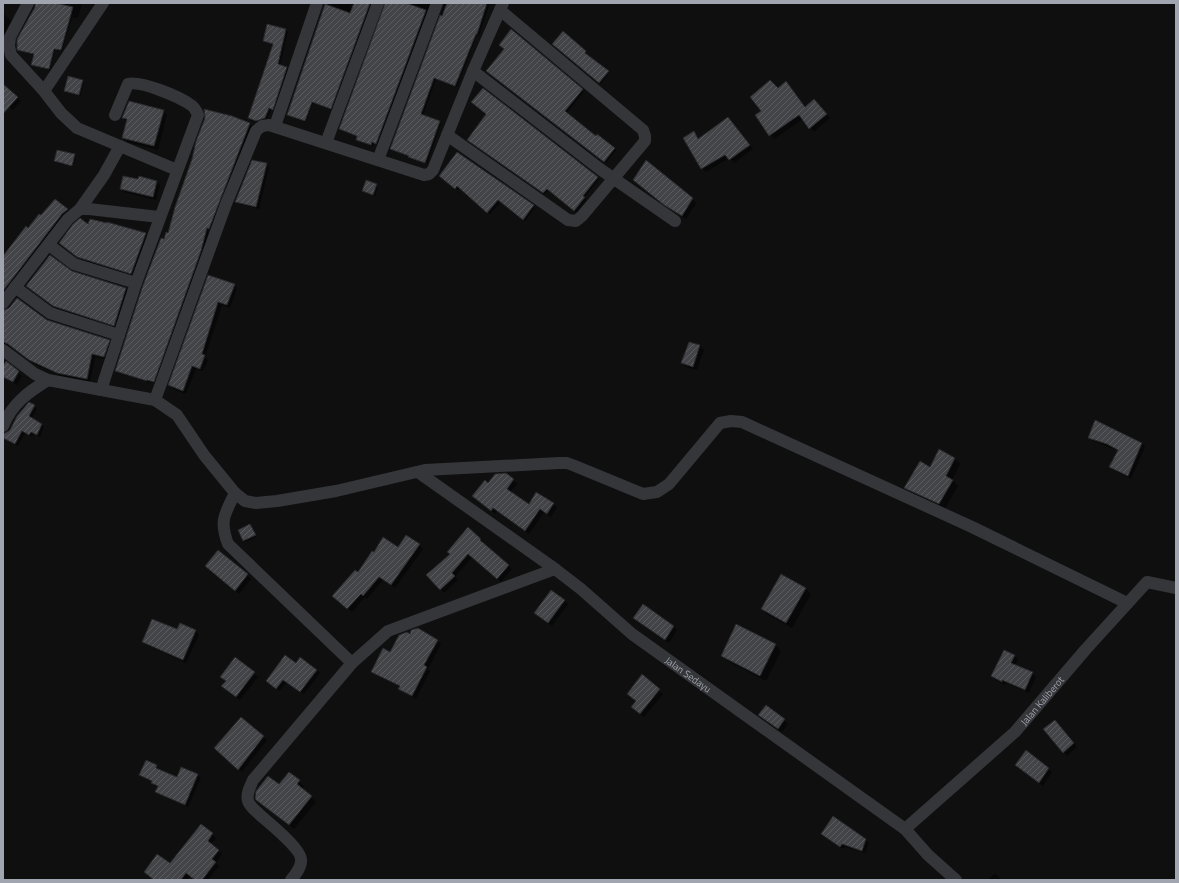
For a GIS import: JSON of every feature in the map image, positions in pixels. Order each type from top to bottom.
[{"type":"street","points":[[28,3],[10,37],[9,46],[11,55],[44,90],[61,114],[77,128],[177,170]]},
{"type":"street","points":[[44,90],[103,3]]},
{"type":"street","points":[[275,126],[317,3]]},
{"type":"street","points":[[326,143],[378,3]]},
{"type":"street","points":[[378,160],[437,3]]},
{"type":"street","points":[[155,400],[226,204],[256,131],[262,126],[275,126],[424,175],[429,174],[433,170],[447,135],[473,71],[502,7],[643,130],[645,141],[582,216],[576,221],[568,220],[447,135]]},
{"type":"street","points":[[473,71],[594,165],[675,221]]},
{"type":"street","points":[[101,390],[159,217],[198,117],[197,112],[192,105],[187,102],[150,86],[132,83],[128,84],[125,89],[115,115]]},
{"type":"street","points":[[3,303],[68,220],[80,209],[104,175],[120,146]]},
{"type":"street","points":[[80,209],[159,217]]},
{"type":"street","points":[[49,245],[74,264],[136,283]]},
{"type":"street","points":[[15,287],[50,313],[120,335]]},
{"type":"street","points":[[3,350],[35,374],[48,380],[155,400],[177,415],[204,455],[236,493],[245,501],[256,503],[278,501],[336,491],[425,470],[567,463],[642,494],[657,492],[669,484],[720,423],[731,421],[742,422],[972,527],[1127,603]]},
{"type":"street","points":[[3,426],[11,410],[18,401],[48,380]]},
{"type":"street","name":"Jalan Sedayu","points":[[418,472],[555,569],[581,589],[632,634],[905,829],[928,855],[956,880]]},
{"type":"street","points":[[236,493],[224,516],[223,532],[228,544],[352,663]]},
{"type":"street","points":[[291,880],[299,867],[301,856],[280,833],[250,805],[248,795],[249,790],[253,780],[352,663],[388,631],[555,569]]},
{"type":"street","name":"Jalan Kaliberot","points":[[905,829],[1015,732],[1147,582],[1176,588]]},
{"type":"building","points":[[35,3],[56,3],[73,7],[61,50],[54,49],[49,69],[31,65],[34,54],[17,50],[17,39],[35,7]]},
{"type":"building","points":[[354,3],[370,3],[331,109],[312,102],[305,121],[287,115],[325,4],[350,13]]},
{"type":"building","points":[[385,3],[406,3],[426,10],[376,144],[372,142],[371,145],[356,140],[357,136],[339,129]]},
{"type":"building","points":[[447,3],[487,3],[477,34],[455,86],[434,78],[421,114],[440,121],[425,163],[390,149],[440,15],[442,16]]},
{"type":"building","points":[[267,24],[286,29],[278,64],[287,67],[273,110],[269,108],[265,118],[256,121],[248,118],[273,44],[263,41]]},
{"type":"building","points":[[511,29],[583,89],[565,111],[596,136],[597,134],[615,148],[604,162],[486,71],[504,49],[499,45]]},
{"type":"building","points":[[563,31],[586,51],[585,53],[609,71],[599,83],[552,44]]},
{"type":"building","points":[[68,76],[83,80],[79,95],[64,91]]},
{"type":"building","points":[[770,80],[778,88],[786,81],[805,107],[814,99],[827,114],[809,129],[799,115],[769,136],[755,115],[761,111],[750,97]]},
{"type":"building","points":[[3,84],[18,97],[3,114]]},
{"type":"building","points":[[483,88],[598,177],[583,196],[585,197],[574,211],[547,189],[543,193],[467,140],[486,114],[471,102]]},
{"type":"building","points":[[129,101],[164,110],[154,146],[122,138],[127,119],[122,118]]},
{"type":"building","points":[[204,109],[232,116],[250,123],[209,229],[207,228],[201,251],[154,382],[147,381],[115,371],[143,285],[161,238],[164,239],[166,232],[168,233],[175,207],[192,159],[196,141],[205,118]]},
{"type":"building","points":[[728,117],[750,145],[729,160],[725,155],[701,169],[683,138],[694,131],[698,139]]},
{"type":"building","points":[[57,150],[75,154],[72,166],[54,161]]},
{"type":"building","points":[[457,152],[534,205],[523,220],[498,200],[487,213],[457,186],[455,189],[439,176]]},
{"type":"building","points":[[252,160],[267,163],[256,207],[235,202]]},
{"type":"building","points":[[646,160],[693,198],[682,216],[664,205],[633,180]]},
{"type":"building","points":[[123,176],[138,179],[139,176],[157,181],[153,197],[120,189]]},
{"type":"building","points":[[366,180],[377,184],[373,195],[362,191]]},
{"type":"building","points":[[55,199],[68,209],[62,214],[3,291],[3,256],[26,226],[28,228],[39,214],[41,215]]},
{"type":"building","points":[[80,218],[88,224],[90,219],[107,222],[146,233],[131,274],[77,257],[59,243],[73,224]]},
{"type":"building","points":[[50,255],[72,271],[126,288],[114,326],[53,306],[26,286]]},
{"type":"building","points":[[208,275],[235,284],[227,305],[218,302],[202,354],[205,355],[200,369],[192,366],[183,391],[168,385]]},
{"type":"building","points":[[17,298],[47,320],[110,340],[104,357],[92,354],[87,379],[57,373],[29,360],[8,344],[3,342],[3,310],[9,308]]},
{"type":"building","points":[[689,342],[700,345],[693,367],[681,363]]},
{"type":"building","points":[[6,361],[19,371],[13,382],[3,377],[3,366]]},
{"type":"building","points":[[29,402],[35,405],[29,416],[42,424],[37,435],[31,432],[29,435],[22,431],[15,444],[3,438],[3,434],[10,430],[17,416]]},
{"type":"building","points":[[1095,420],[1142,443],[1128,476],[1109,467],[1118,450],[1107,444],[1088,438]]},
{"type":"building","points":[[939,449],[955,458],[946,476],[953,480],[939,504],[904,488],[920,461],[930,467]]},
{"type":"building","points":[[506,473],[514,479],[507,489],[529,504],[536,492],[554,503],[547,514],[540,509],[525,531],[493,508],[491,511],[472,496],[485,480],[488,483],[495,474]]},
{"type":"building","points":[[250,524],[256,535],[243,541],[238,530]]},
{"type":"building","points":[[468,527],[481,539],[480,540],[509,565],[497,579],[468,554],[452,573],[455,576],[440,590],[426,575],[450,554],[447,552]]},
{"type":"building","points":[[406,535],[420,544],[391,585],[379,577],[363,596],[361,594],[347,609],[332,596],[355,570],[358,572],[372,551],[374,552],[383,537],[398,547]]},
{"type":"building","points":[[218,550],[248,574],[235,591],[205,566]]},
{"type":"building","points":[[781,574],[806,588],[786,623],[761,609]]},
{"type":"building","points":[[551,590],[565,600],[548,623],[534,613]]},
{"type":"building","points":[[643,604],[674,626],[665,640],[633,618]]},
{"type":"building","points":[[152,619],[177,629],[180,623],[196,630],[183,660],[142,642]]},
{"type":"building","points":[[736,624],[776,644],[760,676],[721,656]]},
{"type":"building","points":[[418,628],[438,640],[424,665],[427,667],[412,696],[398,689],[400,686],[371,672],[383,648],[390,652],[399,635],[407,632],[410,634],[411,630]]},
{"type":"building","points":[[1004,650],[1015,655],[1011,663],[1033,672],[1025,690],[1002,680],[1002,682],[991,676]]},
{"type":"building","points":[[285,655],[296,663],[300,657],[317,670],[300,692],[283,680],[276,689],[266,681]]},
{"type":"building","points":[[235,657],[255,672],[236,697],[221,686],[226,681],[220,677]]},
{"type":"building","points":[[642,674],[660,689],[640,714],[631,707],[636,701],[627,694]]},
{"type":"building","points":[[766,705],[785,719],[778,729],[758,715]]},
{"type":"building","points":[[241,717],[264,736],[238,770],[214,748]]},
{"type":"building","points":[[1055,720],[1074,743],[1063,753],[1043,729]]},
{"type":"building","points":[[1026,750],[1049,768],[1039,783],[1015,765]]},
{"type":"building","points":[[146,760],[157,765],[156,768],[177,777],[181,767],[198,774],[185,805],[155,792],[158,786],[151,783],[152,781],[139,775]]},
{"type":"building","points":[[289,772],[300,780],[297,784],[312,796],[289,825],[255,798],[256,791],[268,776],[279,784]]},
{"type":"building","points":[[833,816],[866,839],[862,851],[842,844],[840,847],[821,834]]},
{"type":"building","points":[[201,824],[213,833],[208,841],[219,850],[212,859],[216,862],[202,880],[195,880],[186,873],[181,880],[154,880],[144,872],[157,854],[170,863]]}]
